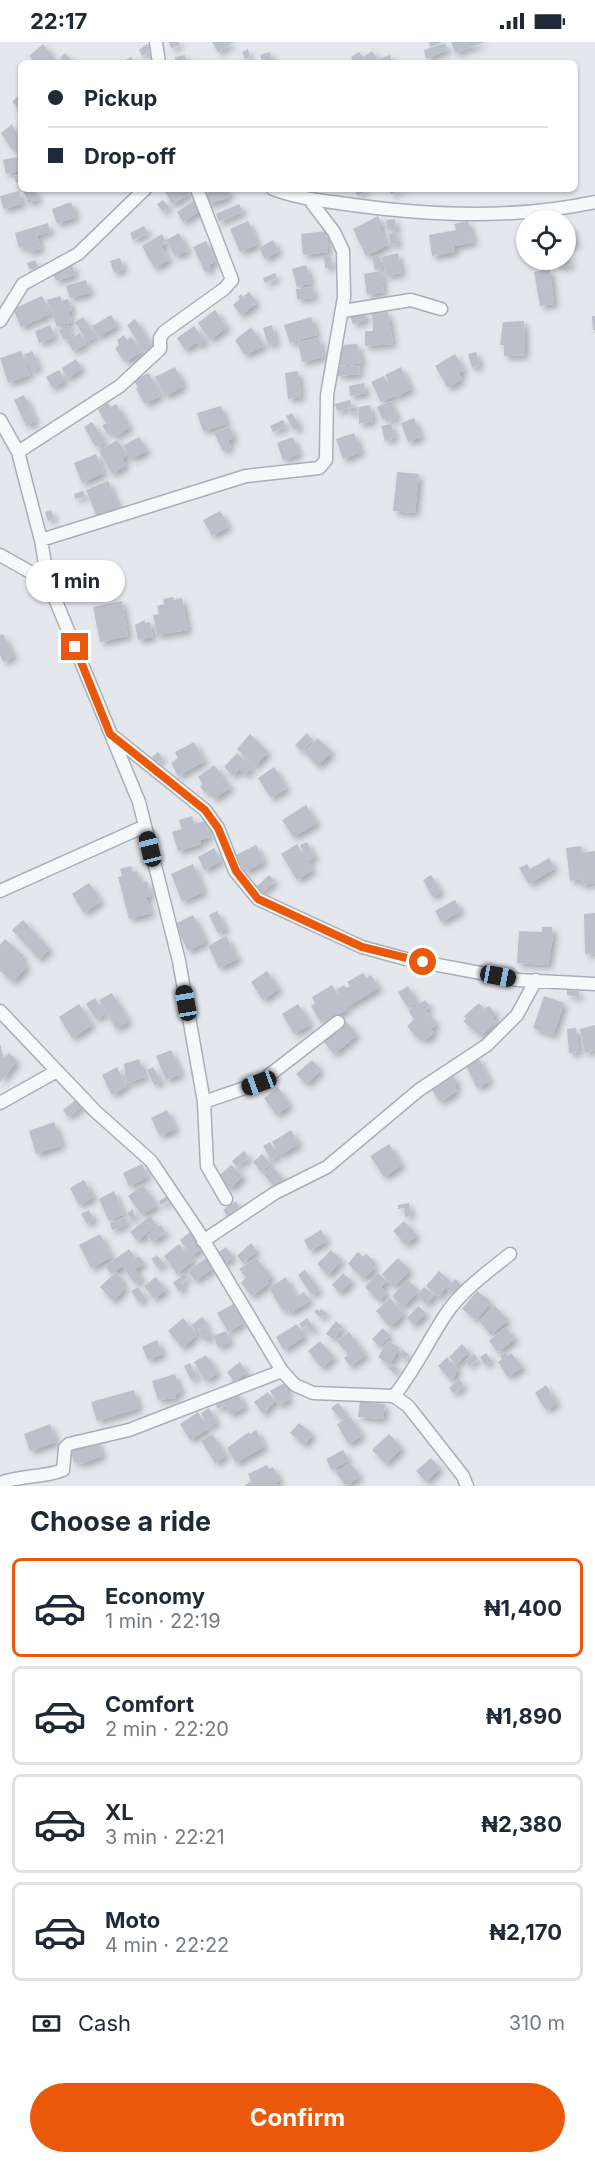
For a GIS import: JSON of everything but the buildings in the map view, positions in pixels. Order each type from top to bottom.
[{"type":"street","points":[[156,42],[159,60]]},
{"type":"street","points":[[0,321],[23,284],[78,254],[142,192]]},
{"type":"street","points":[[18,452],[120,386],[160,349],[160,338],[164,332],[224,290],[232,279],[198,192]]},
{"type":"street","points":[[284,192],[309,199],[414,213],[473,216],[553,210],[595,202]]},
{"type":"street","points":[[41,540],[246,476],[319,468],[326,460],[327,395],[332,359],[343,311],[343,251],[334,232],[309,199]]},
{"type":"street","points":[[343,311],[411,300],[441,309]]},
{"type":"street","points":[[0,420],[18,452],[41,540],[48,582],[139,802],[178,961],[204,1102],[207,1166],[226,1199]]},
{"type":"street","points":[[0,555],[48,582]]},
{"type":"street","points":[[110,734],[205,810],[218,828],[236,871],[258,899],[362,947],[406,959],[518,980],[595,984]]},
{"type":"street","points":[[0,891],[145,826]]},
{"type":"street","points":[[203,1241],[275,1194],[327,1167],[419,1090],[487,1045],[517,1015],[536,980]]},
{"type":"street","points":[[0,1011],[94,1111],[151,1161],[282,1371],[295,1385],[313,1393],[394,1396],[408,1406],[463,1476],[466,1486]]},
{"type":"street","points":[[204,1102],[259,1083],[338,1022]]},
{"type":"street","points":[[0,1103],[57,1071]]},
{"type":"street","points":[[394,1396],[413,1372],[447,1313],[474,1283],[510,1254]]},
{"type":"street","points":[[0,1483],[28,1481],[63,1470],[65,1448],[69,1444],[129,1430],[282,1371]]},
{"type":"route","points":[[75,647],[110,734],[193,803],[205,810],[218,828],[236,871],[247,888],[258,899],[362,947],[423,962]]}]
